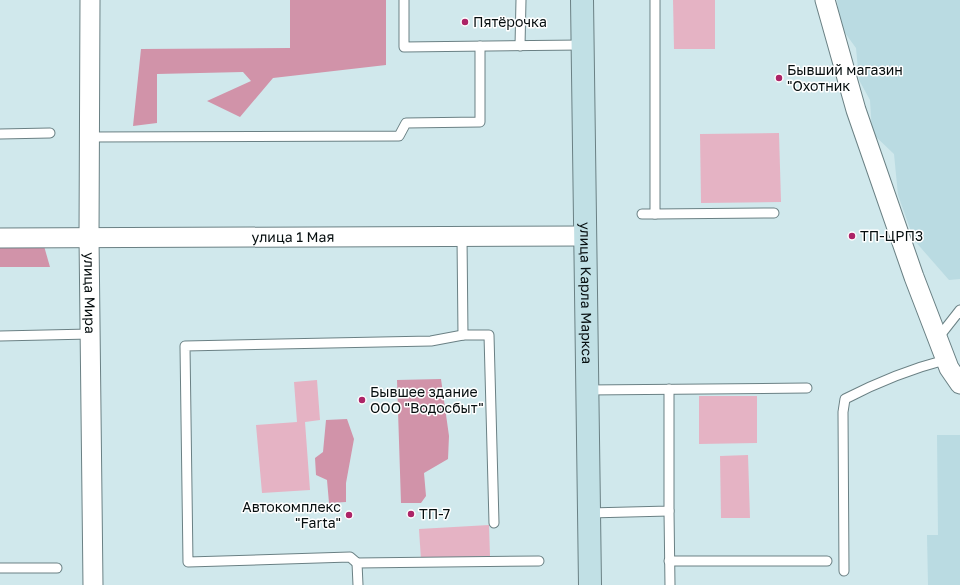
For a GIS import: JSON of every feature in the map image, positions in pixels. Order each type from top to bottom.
[{"type":"main road","name":"улица Карла Маркса","points":[[582,0],[590,585]]},
{"type":"street","name":"улица Мира","points":[[90,0],[89,237],[93,585]]},
{"type":"street","points":[[825,0],[856,110],[914,277],[948,368],[960,384]]},
{"type":"street","name":"улица 1 Мая","points":[[0,238],[585,236]]},
{"type":"lane","points":[[404,0],[404,47],[582,45]]},
{"type":"lane","points":[[520,46],[521,0]]},
{"type":"lane","points":[[655,0],[655,214]]},
{"type":"lane","points":[[89,137],[400,136],[406,123],[480,122],[480,46]]},
{"type":"lane","points":[[0,134],[50,133]]},
{"type":"lane","points":[[642,214],[774,213]]},
{"type":"lane","points":[[462,236],[463,335]]},
{"type":"lane","points":[[938,338],[960,310]]},
{"type":"lane","points":[[938,338],[960,320]]},
{"type":"lane","points":[[0,336],[90,334]]},
{"type":"lane","points":[[494,523],[489,335],[463,335],[431,341],[185,346],[188,562],[350,557],[357,563],[539,561]]},
{"type":"lane","points":[[844,571],[843,412],[845,399],[875,383],[908,370],[945,360]]},
{"type":"lane","points":[[587,390],[808,388]]},
{"type":"lane","points":[[669,389],[670,585]]},
{"type":"lane","points":[[589,512],[669,511]]},
{"type":"lane","points":[[669,561],[827,561]]},
{"type":"lane","points":[[357,563],[358,585]]},
{"type":"lane","points":[[0,568],[57,568]]},
{"type":"shaded area","points":[[290,0],[386,0],[386,65],[273,78],[240,117],[207,101],[251,81],[243,72],[157,74],[157,123],[133,126],[141,49],[290,48]]},
{"type":"shaded area","points":[[673,0],[715,0],[715,49],[674,49]]},
{"type":"shaded area","points":[[837,0],[960,0],[960,279],[949,280],[914,240],[898,195],[894,154],[872,133],[870,100],[859,80],[856,48],[840,26]]},
{"type":"shaded area","points":[[779,133],[781,202],[701,203],[700,134]]},
{"type":"shaded area","points":[[0,246],[44,246],[50,267],[0,267]]},
{"type":"shaded area","points":[[441,379],[449,436],[448,459],[424,473],[426,496],[421,503],[401,503],[397,380]]},
{"type":"shaded area","points":[[317,380],[320,420],[305,422],[310,490],[262,493],[256,425],[297,422],[294,382]]},
{"type":"shaded area","points":[[699,396],[757,396],[757,443],[699,444]]},
{"type":"shaded area","points":[[347,419],[354,439],[346,483],[346,502],[329,503],[327,480],[316,475],[315,458],[323,452],[326,420]]},
{"type":"shaded area","points":[[937,435],[960,435],[960,585],[928,585],[927,535],[938,535]]},
{"type":"shaded area","points":[[748,455],[750,518],[721,518],[720,456]]},
{"type":"shaded area","points":[[489,525],[490,556],[421,560],[419,529]]},
{"type":"place","name":"Пятёрочка","points":[[465,22]]},
{"type":"place","name":"Бывший магазин \"Охотник","points":[[779,78]]},
{"type":"place","name":"ТП-ЦРП3","points":[[852,236]]},
{"type":"place","name":"Бывшее здание ООО \"Водосбыт\"","points":[[362,400]]},
{"type":"place","name":"ТП-7","points":[[411,514]]},
{"type":"place","name":"Автокомплекс \"Farta\"","points":[[349,515]]}]
